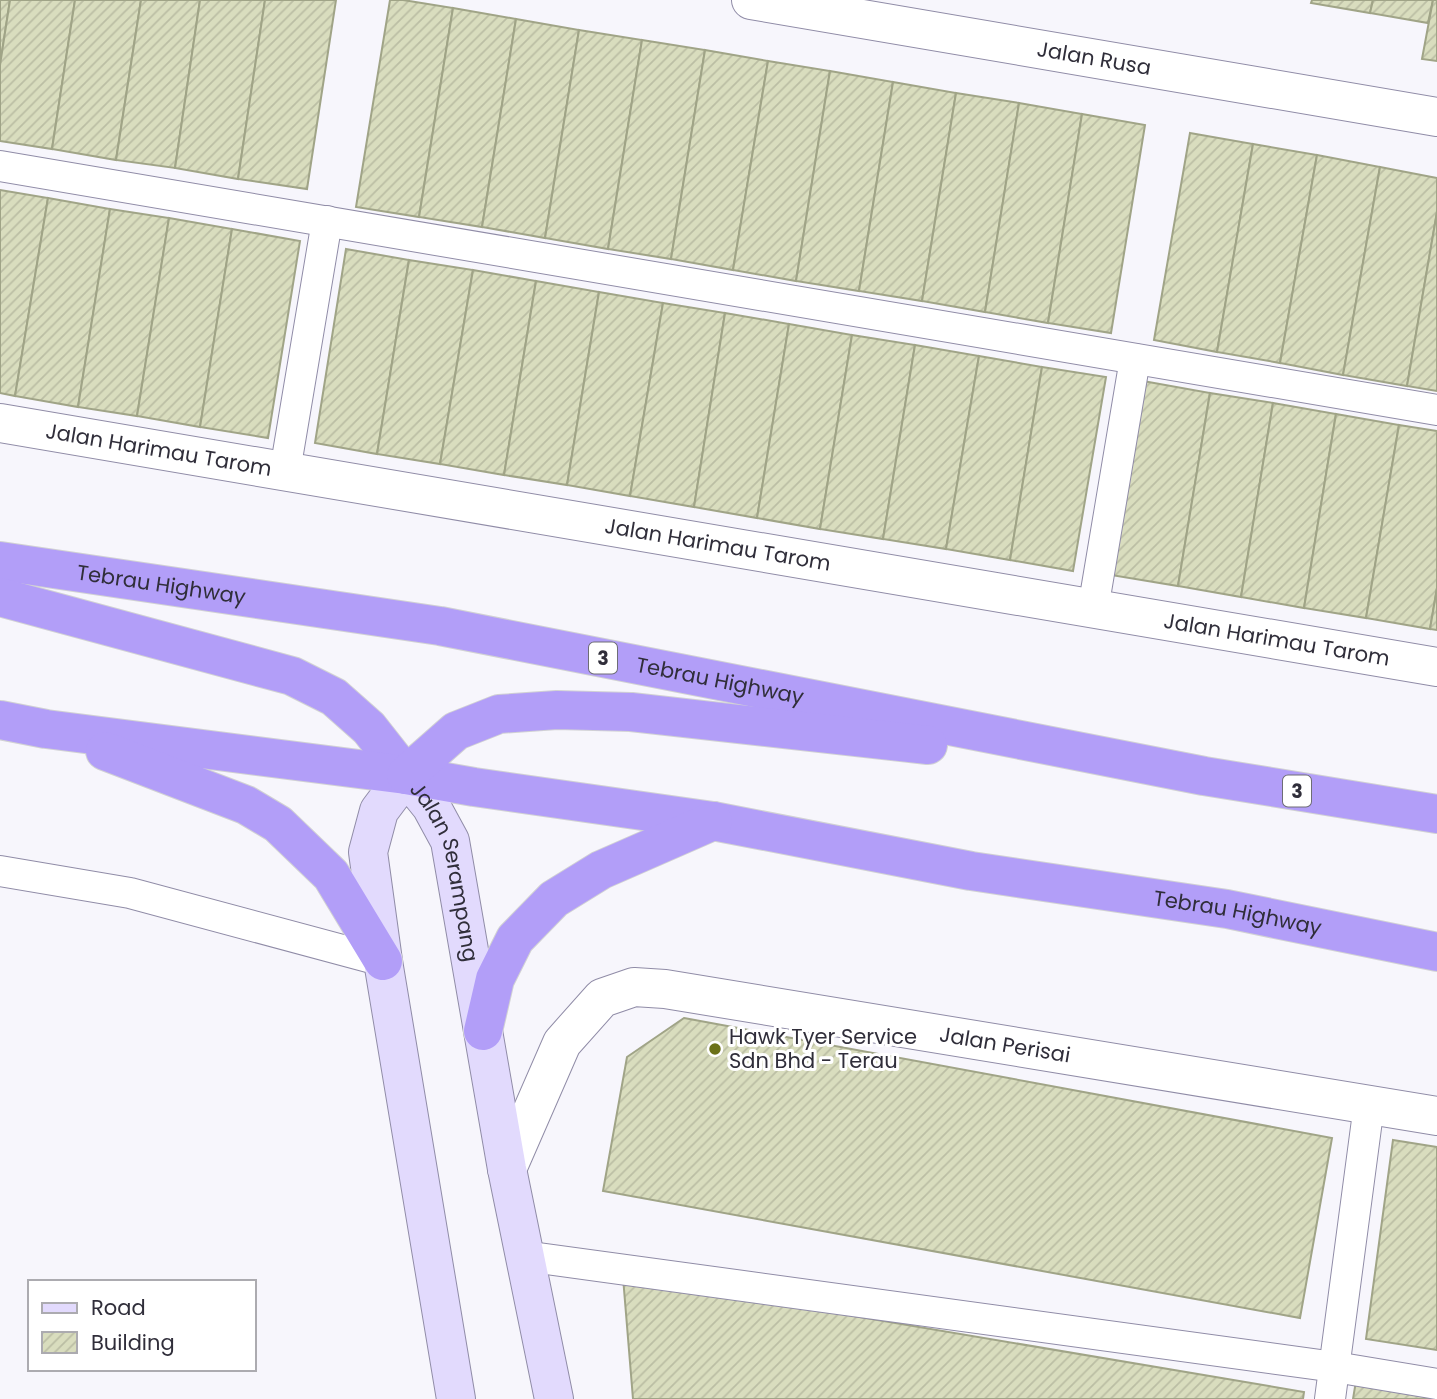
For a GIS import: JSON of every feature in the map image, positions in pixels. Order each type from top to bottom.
[{"type":"highway","name":"Tebrau Highway","points":[[0,561],[440,626],[1203,776],[1437,814]]},
{"type":"highway","points":[[0,597],[292,676],[334,697],[369,728],[406,775],[456,731],[499,714],[557,710],[631,712],[1203,776]]},
{"type":"highway","name":"Tebrau Highway","points":[[0,720],[46,729],[406,775],[713,821],[971,871],[1227,909],[1437,952]]},
{"type":"highway","points":[[46,729],[246,805],[278,824],[331,875],[383,961]]},
{"type":"highway","points":[[484,1031],[495,979],[515,939],[554,898],[601,870],[713,821]]},
{"type":"main road","name":"Jalan Serampang","points":[[456,1399],[383,961],[368,852],[379,811],[406,775],[431,806],[450,841],[507,1169],[554,1399]]},
{"type":"street","name":"Jalan Rusa","points":[[751,0],[1437,117]]},
{"type":"street","name":"Jalan Harimau Tarom","points":[[0,423],[1437,667]]},
{"type":"street","name":"Jalan Perisai","points":[[507,1169],[562,1043],[602,998],[634,987],[665,989],[1437,1116]]},
{"type":"lane","points":[[0,166],[1437,410]]},
{"type":"lane","points":[[285,471],[327,221]]},
{"type":"lane","points":[[1093,609],[1135,359]]},
{"type":"lane","points":[[0,871],[130,893],[383,961]]},
{"type":"lane","points":[[1330,1399],[1369,1105]]},
{"type":"lane","points":[[524,1256],[1335,1367],[1437,1384]]},
{"type":"building","points":[[0,0],[10,0],[0,65]]},
{"type":"building","points":[[10,0],[75,0],[52,149],[0,141],[0,65]]},
{"type":"building","points":[[75,0],[141,0],[116,160],[52,149]]},
{"type":"building","points":[[141,0],[200,0],[175,168],[116,160]]},
{"type":"building","points":[[200,0],[265,0],[238,179],[175,168]]},
{"type":"building","points":[[265,0],[336,0],[307,189],[238,179]]},
{"type":"building","points":[[390,0],[453,8],[419,217],[356,207]]},
{"type":"building","points":[[1312,0],[1373,0],[1370,13],[1311,3]]},
{"type":"building","points":[[1373,0],[1433,0],[1428,23],[1370,13]]},
{"type":"building","points":[[1433,0],[1437,0],[1437,61],[1422,59]]},
{"type":"building","points":[[453,8],[516,19],[482,227],[419,217]]},
{"type":"building","points":[[516,19],[579,30],[545,238],[482,227]]},
{"type":"building","points":[[579,30],[642,40],[608,249],[545,238]]},
{"type":"building","points":[[642,40],[705,50],[671,259],[608,249]]},
{"type":"building","points":[[705,50],[768,61],[733,270],[671,259]]},
{"type":"building","points":[[768,61],[830,71],[796,281],[733,270]]},
{"type":"building","points":[[830,71],[893,82],[859,291],[796,281]]},
{"type":"building","points":[[893,82],[956,93],[922,301],[859,291]]},
{"type":"building","points":[[956,93],[1019,103],[985,312],[922,301]]},
{"type":"building","points":[[1019,103],[1082,114],[1048,323],[985,312]]},
{"type":"building","points":[[1082,114],[1145,125],[1111,333],[1048,323]]},
{"type":"building","points":[[1190,133],[1253,144],[1217,352],[1154,340]]},
{"type":"building","points":[[1253,144],[1317,155],[1280,363],[1217,352]]},
{"type":"building","points":[[1317,155],[1380,167],[1343,375],[1280,363]]},
{"type":"building","points":[[1380,167],[1437,178],[1437,212],[1407,386],[1343,375]]},
{"type":"building","points":[[0,190],[48,198],[15,396],[0,393]]},
{"type":"building","points":[[48,198],[110,209],[78,407],[15,396]]},
{"type":"building","points":[[110,209],[169,218],[137,416],[78,407]]},
{"type":"building","points":[[1437,212],[1437,391],[1407,386]]},
{"type":"building","points":[[169,218],[232,229],[200,427],[137,416]]},
{"type":"building","points":[[232,229],[300,241],[268,438],[200,427]]},
{"type":"building","points":[[346,249],[409,260],[377,454],[315,443]]},
{"type":"building","points":[[409,260],[473,270],[440,464],[377,454]]},
{"type":"building","points":[[473,270],[536,281],[504,475],[440,464]]},
{"type":"building","points":[[536,281],[599,292],[567,485],[504,475]]},
{"type":"building","points":[[599,292],[663,303],[630,496],[567,485]]},
{"type":"building","points":[[663,303],[725,313],[694,507],[630,496]]},
{"type":"building","points":[[725,313],[789,324],[757,518],[694,507]]},
{"type":"building","points":[[789,324],[852,335],[820,529],[757,518]]},
{"type":"building","points":[[852,335],[915,345],[883,539],[820,529]]},
{"type":"building","points":[[915,345],[979,356],[946,549],[883,539]]},
{"type":"building","points":[[979,356],[1042,367],[1010,560],[946,549]]},
{"type":"building","points":[[1042,367],[1106,377],[1073,571],[1010,560]]},
{"type":"building","points":[[1143,381],[1210,393],[1178,586],[1111,575]]},
{"type":"building","points":[[1210,393],[1273,403],[1241,597],[1178,586]]},
{"type":"building","points":[[1273,403],[1336,414],[1304,608],[1241,597]]},
{"type":"building","points":[[1336,414],[1399,425],[1366,618],[1304,608]]},
{"type":"building","points":[[1399,425],[1437,431],[1437,588],[1430,629],[1366,618]]},
{"type":"building","points":[[1437,588],[1437,630],[1430,629]]},
{"type":"building","points":[[684,1018],[1332,1138],[1300,1318],[603,1191],[627,1057]]},
{"type":"building","points":[[1393,1140],[1437,1147],[1437,1350],[1366,1339]]},
{"type":"building","points":[[623,1277],[1304,1392],[1303,1399],[633,1399]]},
{"type":"building","points":[[1356,1381],[1437,1396],[1437,1399],[1353,1399]]},
{"type":"place","name":"Hawk Tyer Service Sdn Bhd - Terau","points":[[715,1049]]}]
